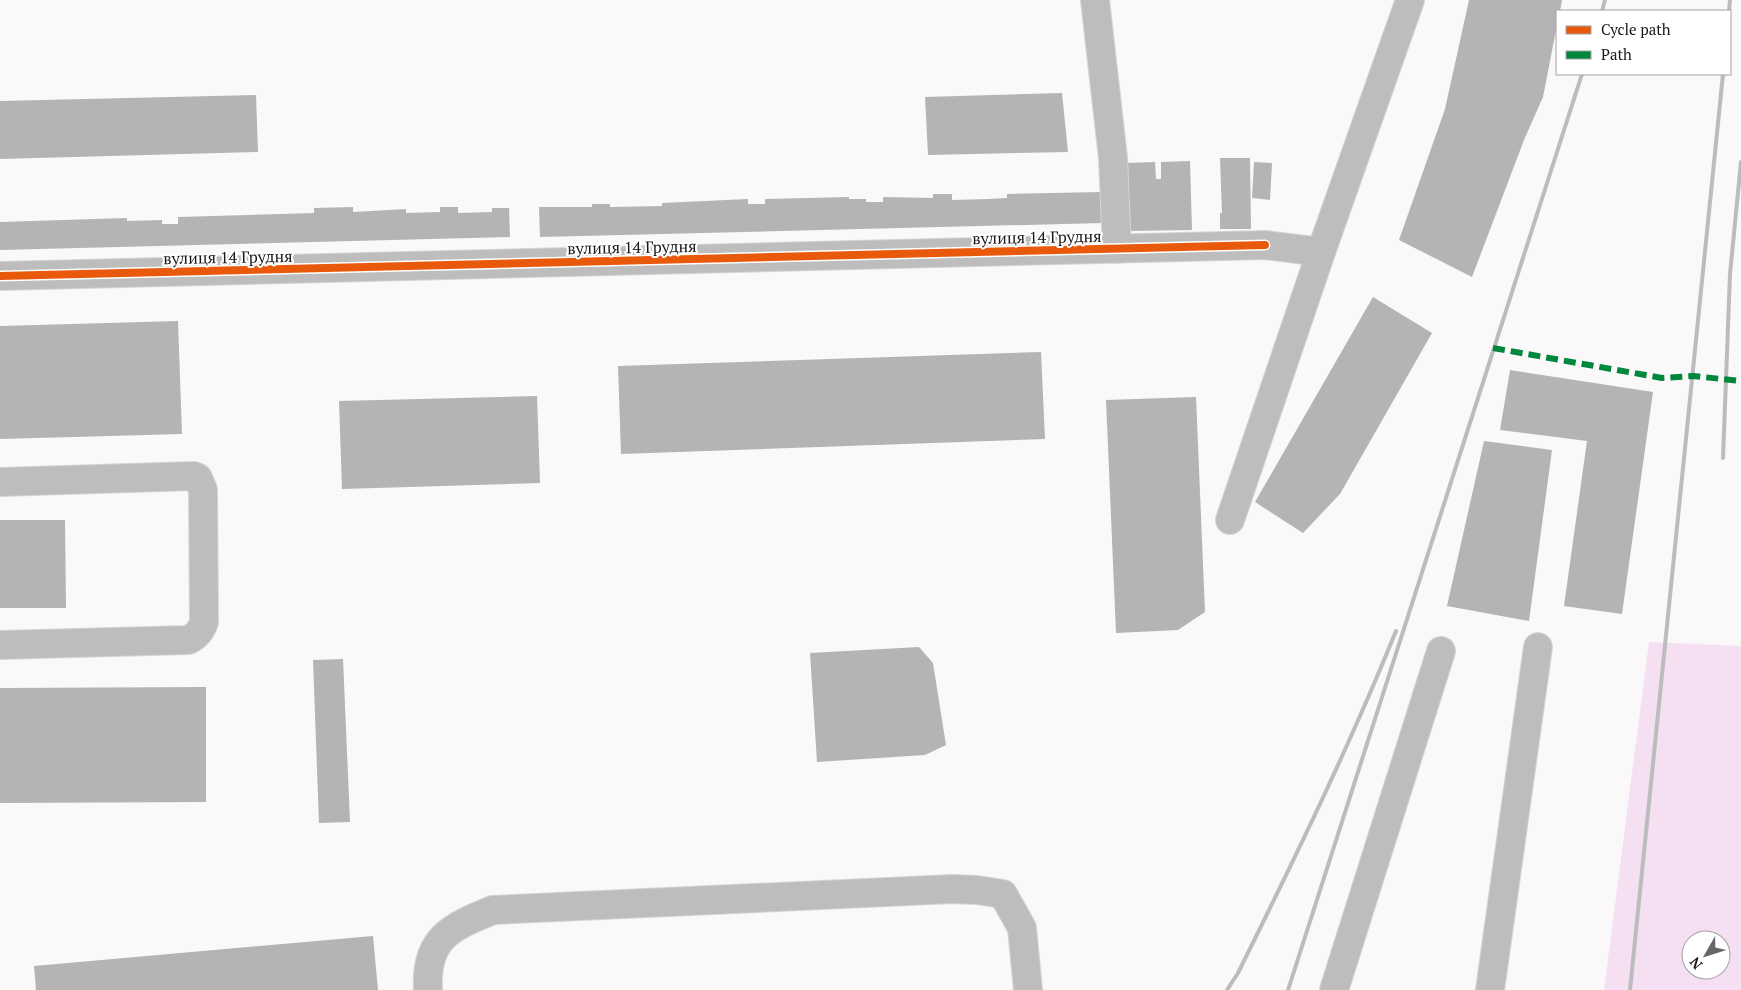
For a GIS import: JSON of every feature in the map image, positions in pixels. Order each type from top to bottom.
[{"type":"street","points":[[1095,0],[1112,158],[1117,249]]},
{"type":"street","points":[[1230,520],[1321,252],[1410,0]]},
{"type":"street","name":"вулиця 14 Грудня","points":[[0,276],[1266,245],[1321,252]]},
{"type":"street","points":[[0,482],[194,476],[198,478],[203,490],[204,622],[201,630],[188,640],[0,645]]},
{"type":"street","points":[[1490,990],[1538,647]]},
{"type":"street","points":[[1334,990],[1441,651]]},
{"type":"street","points":[[428,990],[427,980],[435,944],[458,924],[493,910],[977,890],[1003,894],[1022,928],[1028,990]]},
{"type":"shaded area","points":[[1649,642],[1741,646],[1741,990],[1604,990]]},
{"type":"building","points":[[1469,0],[1562,0],[1560,10],[1556,10],[1556,30],[1543,97],[1524,140],[1472,277],[1399,240],[1445,109]]},
{"type":"building","points":[[1062,93],[1068,152],[928,155],[925,97]]},
{"type":"building","points":[[256,95],[258,152],[0,159],[0,101]]},
{"type":"building","points":[[1220,158],[1250,158],[1251,229],[1220,229],[1220,213],[1222,213]]},
{"type":"building","points":[[1190,161],[1192,230],[1129,231],[1125,163],[1155,162],[1156,179],[1161,179],[1161,162]]},
{"type":"building","points":[[1254,162],[1272,163],[1270,200],[1252,198]]},
{"type":"building","points":[[1102,192],[1103,223],[540,237],[539,207],[592,207],[592,204],[610,204],[610,207],[662,206],[662,203],[748,199],[748,204],[765,204],[765,199],[849,197],[849,199],[866,199],[866,202],[883,202],[883,197],[933,198],[933,194],[952,194],[952,200],[1007,198],[1007,194]]},
{"type":"building","points":[[353,207],[353,212],[406,209],[406,213],[440,212],[440,207],[458,207],[458,213],[492,212],[492,208],[509,208],[510,237],[0,250],[0,222],[127,218],[127,221],[162,220],[162,224],[178,224],[178,217],[314,213],[314,208]]},
{"type":"building","points":[[1373,297],[1432,333],[1340,494],[1303,533],[1255,502]]},
{"type":"building","points":[[178,321],[182,434],[0,439],[0,326]]},
{"type":"building","points":[[1041,352],[1045,439],[621,454],[618,366]]},
{"type":"building","points":[[1510,370],[1653,392],[1622,614],[1564,606],[1587,441],[1500,430]]},
{"type":"building","points":[[537,396],[540,483],[342,489],[339,401]]},
{"type":"building","points":[[1196,397],[1205,612],[1178,630],[1116,633],[1106,400]]},
{"type":"building","points":[[1484,441],[1552,450],[1529,621],[1447,606]]},
{"type":"building","points":[[0,520],[65,520],[66,608],[0,608]]},
{"type":"building","points":[[919,647],[933,663],[946,745],[925,755],[817,762],[810,653]]},
{"type":"building","points":[[343,659],[350,822],[319,823],[313,660]]},
{"type":"building","points":[[206,687],[206,802],[0,803],[0,688]]},
{"type":"building","points":[[373,936],[378,990],[36,990],[34,966]]},
{"type":"railway","points":[[1602,10],[1605,0]]},
{"type":"railway","points":[[1729,10],[1730,0]]},
{"type":"railway","points":[[1288,990],[1582,75]]},
{"type":"railway","points":[[1630,990],[1723,75]]},
{"type":"railway","points":[[1723,458],[1730,274],[1741,162]]},
{"type":"railway","points":[[1227,990],[1238,973],[1280,888],[1359,717],[1396,631]]},
{"type":"marked path","points":[[1493,348],[1662,378],[1693,376],[1741,381]]},
{"type":"cycle path","points":[[0,276],[1265,245]]}]
